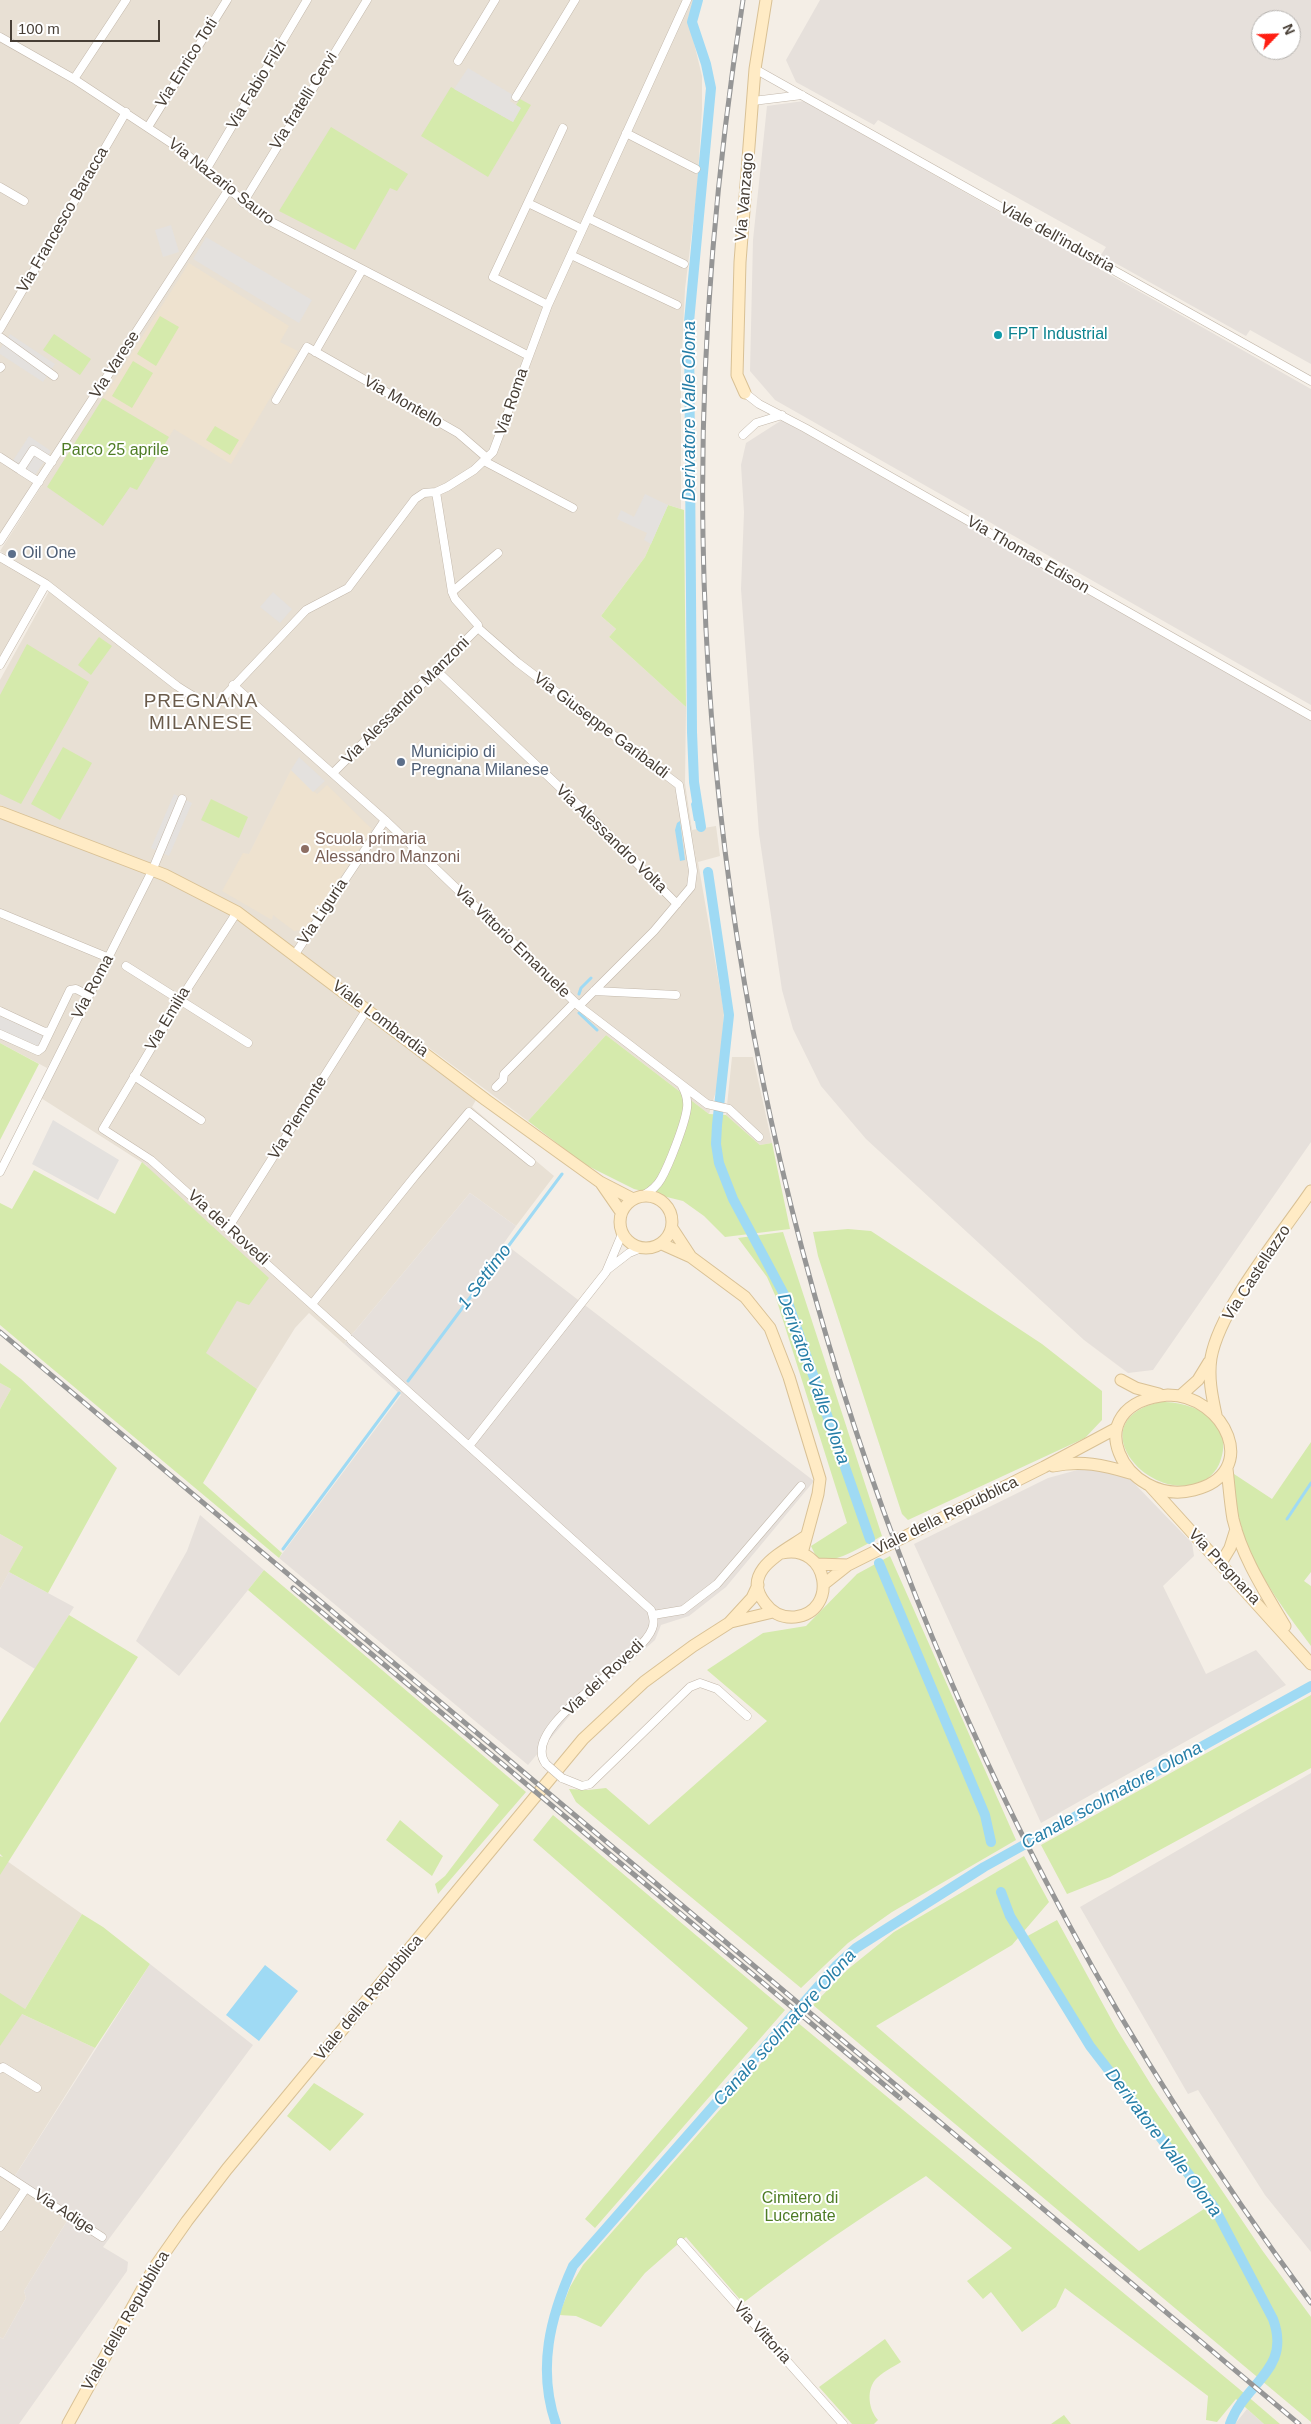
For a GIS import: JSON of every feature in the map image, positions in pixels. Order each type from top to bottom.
[{"type":"street","points":[[74,79],[126,0]]},
{"type":"street","name":"Via Enrico Toti","points":[[148,127],[227,0]]},
{"type":"street","name":"Via Fabio Filzi","points":[[206,170],[307,0]]},
{"type":"street","name":"Via fratelli Cervi","points":[[243,203],[366,0]]},
{"type":"street","points":[[458,61],[495,0]]},
{"type":"street","points":[[516,97],[575,0]]},
{"type":"street","name":"Via Roma","points":[[46,584],[177,686],[213,704],[218,703],[306,610],[348,588],[415,498],[424,493],[436,492],[486,460],[497,445],[548,305],[687,0]]},
{"type":"street","name":"Via Vanzago","points":[[745,393],[737,375],[740,262],[755,69],[766,0]]},
{"type":"street","name":"Via Nazario Sauro","points":[[0,37],[74,79],[126,112],[180,149],[229,189],[243,203],[281,228],[529,356]]},
{"type":"street","name":"Viale dell'industria","points":[[755,69],[1311,381]]},
{"type":"street","points":[[753,101],[804,95]]},
{"type":"street","name":"Via Francesco Baracca","points":[[0,329],[126,112]]},
{"type":"street","points":[[548,305],[493,277],[563,128]]},
{"type":"street","points":[[626,133],[696,169]]},
{"type":"street","points":[[0,187],[24,201]]},
{"type":"street","name":"Via Varese","points":[[0,541],[229,189]]},
{"type":"street","points":[[528,203],[582,229]]},
{"type":"street","points":[[588,218],[684,264]]},
{"type":"street","points":[[571,254],[677,305]]},
{"type":"street","points":[[276,400],[307,347],[315,352],[362,270]]},
{"type":"street","points":[[0,337],[54,376]]},
{"type":"street","name":"Via Montello","points":[[315,352],[458,434],[486,460],[573,508]]},
{"type":"street","name":"Via Thomas Edison","points":[[745,393],[760,404],[1311,716]]},
{"type":"street","points":[[743,435],[756,423],[782,416]]},
{"type":"street","points":[[20,470],[34,450],[52,462]]},
{"type":"street","points":[[0,457],[39,482]]},
{"type":"street","name":"Via Giuseppe Garibaldi","points":[[436,492],[452,592],[455,598],[478,628],[517,662],[679,785],[693,871],[691,887],[654,931],[594,991],[577,1004],[504,1074],[503,1080],[496,1087]]},
{"type":"street","points":[[452,592],[498,553]]},
{"type":"street","points":[[0,557],[46,584],[0,665]]},
{"type":"street","name":"Via Alessandro Manzoni","points":[[333,773],[478,628]]},
{"type":"street","name":"Via Alessandro Volta","points":[[437,671],[590,816],[677,904]]},
{"type":"street","name":"Via Vittorio Emanuele","points":[[233,685],[385,820],[577,1004],[707,1104],[726,1106],[760,1137]]},
{"type":"street","name":"Via Roma","points":[[0,1172],[152,870],[182,799]]},
{"type":"street","name":"Viale Lombardia","points":[[0,812],[152,870],[237,912],[486,1100],[600,1182],[633,1199]]},
{"type":"street","name":"Via Liguria","points":[[295,954],[385,820]]},
{"type":"street","name":"Via Emilia","points":[[103,1128],[180,1000],[237,912]]},
{"type":"street","points":[[0,913],[109,958]]},
{"type":"street","points":[[126,966],[248,1043]]},
{"type":"street","points":[[0,1034],[38,1051],[42,1048],[70,990],[76,989],[88,995]]},
{"type":"street","points":[[594,991],[676,995]]},
{"type":"street","name":"Via Piemonte","points":[[228,1228],[367,1009]]},
{"type":"street","points":[[0,1011],[45,1032],[50,1031]]},
{"type":"street","points":[[134,1076],[201,1120]]},
{"type":"street","points":[[641,1248],[630,1243],[622,1234],[619,1223],[621,1212],[633,1199],[644,1195],[654,1188],[661,1179],[687,1107],[686,1094],[682,1084]]},
{"type":"street","points":[[312,1304],[469,1112],[531,1162]]},
{"type":"street","name":"Via dei Rovedi","points":[[103,1128],[151,1160],[646,1604],[653,1615],[653,1628],[643,1643],[566,1711],[544,1738],[541,1754],[546,1764],[562,1778],[574,1784],[582,1786],[590,1784],[690,1688],[700,1683],[717,1689],[747,1716]]},
{"type":"street","name":"Viale Lombardia","points":[[600,1182],[621,1212]]},
{"type":"street","name":"Via Castellazzo","points":[[1180,1396],[1198,1380],[1211,1358],[1220,1332],[1239,1295],[1311,1192]]},
{"type":"street","points":[[469,1446],[606,1272],[629,1253],[641,1248],[652,1248],[662,1244],[672,1228],[672,1218],[669,1209],[663,1201],[644,1195]]},
{"type":"street","points":[[672,1228],[691,1257]]},
{"type":"street","points":[[606,1272],[622,1234]]},
{"type":"street","points":[[662,1244],[691,1257],[745,1298],[760,1313],[770,1328],[789,1377],[820,1479],[818,1494],[802,1554]]},
{"type":"street","name":"Via Castellazzo","points":[[1211,1358],[1211,1392],[1216,1415]]},
{"type":"street","points":[[1121,1380],[1149,1392],[1180,1396],[1206,1407],[1216,1415],[1227,1430],[1230,1438],[1230,1457],[1227,1469],[1216,1480],[1194,1490],[1175,1491],[1149,1485],[1130,1473],[1118,1448],[1115,1429],[1125,1412],[1135,1404],[1151,1396],[1168,1395]]},
{"type":"street","name":"Viale della Repubblica","points":[[824,1584],[848,1565],[1044,1468],[1115,1429]]},
{"type":"street","name":"Viale della Repubblica","points":[[1044,1468],[1084,1462],[1105,1465],[1130,1473]]},
{"type":"street","name":"Via Pregnana","points":[[1227,1469],[1236,1527],[1261,1585],[1299,1648]]},
{"type":"street","name":"Via Pregnana","points":[[1149,1485],[1299,1648],[1311,1664]]},
{"type":"street","points":[[653,1615],[683,1610],[717,1584],[801,1486]]},
{"type":"street","points":[[1221,1563],[1233,1542],[1236,1527]]},
{"type":"street","points":[[782,1553],[802,1554],[816,1564],[822,1573],[824,1584],[820,1599],[810,1612],[800,1616],[789,1617],[773,1612],[762,1600],[758,1585],[762,1569],[768,1560],[782,1553],[806,1536]]},
{"type":"street","name":"Viale della Repubblica","points":[[816,1564],[848,1565]]},
{"type":"street","name":"Viale della Repubblica","points":[[68,2424],[165,2252],[227,2169],[269,2117],[583,1739],[650,1677],[692,1646],[729,1623],[752,1598],[758,1585]]},
{"type":"street","name":"Viale della Repubblica","points":[[729,1623],[773,1612]]},
{"type":"street","points":[[0,2069],[3,2067],[38,2088]]},
{"type":"street","name":"Via Adige","points":[[0,2171],[102,2237]]},
{"type":"street","name":"Via Adige","points":[[0,2228],[26,2188]]},
{"type":"street","name":"Via Vittoria","points":[[681,2242],[843,2424]]},
{"type":"shaded area","points":[[0,0],[695,0],[688,18],[702,76],[702,109],[697,191],[685,289],[681,371],[681,509],[668,505],[645,557],[601,616],[616,629],[609,637],[686,707],[685,783],[692,830],[716,826],[720,856],[698,862],[724,1012],[719,1081],[709,1114],[606,1035],[528,1121],[241,909],[0,805],[0,680],[53,584],[0,551],[232,188],[158,130],[0,34]]},
{"type":"shaded area","points":[[820,0],[1311,0],[1311,364],[1250,330],[1246,336],[1101,255],[1106,247],[878,120],[874,125],[796,82],[786,60]]},
{"type":"shaded area","points":[[0,40],[74,83],[179,151],[226,190],[0,537]]},
{"type":"shaded area","points":[[468,68],[513,95],[510,101],[521,108],[513,122],[454,89]]},
{"type":"shaded area","points":[[804,101],[1311,389],[1311,705],[775,400],[750,371],[753,240],[767,106]]},
{"type":"shaded area","points":[[171,225],[179,252],[163,257],[155,230]]},
{"type":"shaded area","points":[[206,237],[312,300],[299,323],[193,259]]},
{"type":"shaded area","points":[[189,263],[289,326],[280,342],[298,351],[231,464],[174,429],[169,437],[103,398]]},
{"type":"shaded area","points":[[10,334],[55,364],[43,382],[0,354],[0,349]]},
{"type":"shaded area","points":[[782,420],[1311,720],[1311,1142],[1153,1370],[1128,1373],[1084,1340],[866,1139],[821,1086],[793,1029],[782,990],[759,834],[741,589],[744,512],[741,465],[746,443]]},
{"type":"shaded area","points":[[29,436],[51,451],[32,480],[10,465]]},
{"type":"shaded area","points":[[645,494],[668,505],[651,544],[644,540],[647,533],[617,519],[621,510],[634,517]]},
{"type":"shaded area","points":[[0,560],[40,585],[0,657]]},
{"type":"shaded area","points":[[273,592],[292,609],[280,623],[260,607]]},
{"type":"shaded area","points":[[299,757],[325,781],[313,792],[291,770]]},
{"type":"shaded area","name":"Scuola primaria Alessandro Manzoni","points":[[291,770],[317,794],[327,785],[372,829],[307,929],[294,931],[273,915],[272,920],[222,891],[243,853],[249,854]]},
{"type":"shaded area","points":[[174,794],[192,803],[169,856],[151,848]]},
{"type":"shaded area","points":[[0,812],[152,871],[100,974],[47,1068],[0,1043]]},
{"type":"shaded area","points":[[154,876],[238,917],[476,1100],[472,1107],[554,1176],[516,1226],[470,1193],[344,1344],[309,1313],[295,1328],[257,1389],[205,1353],[237,1300],[146,1165],[41,1098]]},
{"type":"shaded area","points":[[0,1016],[44,1036],[38,1046],[0,1030]]},
{"type":"shaded area","points":[[732,1057],[753,1057],[772,1143],[760,1145],[726,1115]]},
{"type":"shaded area","points":[[53,1120],[119,1160],[98,1200],[32,1164]]},
{"type":"shaded area","points":[[470,1193],[516,1226],[504,1243],[814,1481],[726,1587],[689,1616],[661,1625],[655,1640],[572,1713],[528,1765],[279,1558],[401,1395],[344,1344]]},
{"type":"shaded area","points":[[0,1383],[11,1389],[0,1409]]},
{"type":"shaded area","points":[[1081,1469],[1112,1472],[1130,1479],[1192,1543],[1194,1556],[1163,1586],[1206,1674],[1256,1650],[1286,1685],[1041,1823],[914,1544],[1048,1478]]},
{"type":"shaded area","points":[[200,1515],[264,1570],[179,1676],[136,1641],[187,1551]]},
{"type":"shaded area","points":[[0,1534],[23,1547],[0,1589]]},
{"type":"shaded area","points":[[9,1572],[74,1607],[35,1669],[0,1647],[0,1589]]},
{"type":"shaded area","points":[[1311,1773],[1311,2252],[1265,2195],[1198,2090],[1188,2094],[1080,1907]]},
{"type":"shaded area","points":[[0,1856],[82,1914],[22,2014],[95,2048],[13,2179],[70,2216],[24,2291],[26,2298],[3,2339],[0,2337]]},
{"type":"shaded area","points":[[150,1964],[253,2045],[103,2247],[128,2262],[127,2271],[19,2424],[0,2424],[0,2337],[3,2339],[26,2298],[24,2291],[70,2216],[13,2179]]},
{"type":"shaded area","points":[[1247,2409],[1264,2424],[1235,2424]]},
{"type":"green space","points":[[451,87],[513,122],[520,108],[516,105],[520,99],[531,105],[488,177],[421,136]]},
{"type":"green space","points":[[331,127],[408,174],[397,191],[390,188],[355,250],[279,211]]},
{"type":"green space","points":[[160,316],[179,327],[156,366],[137,354]]},
{"type":"green space","points":[[54,334],[91,359],[80,375],[43,350]]},
{"type":"green space","points":[[133,361],[153,373],[132,408],[112,396]]},
{"type":"green space","name":"Parco 25 aprile","points":[[103,398],[169,437],[137,490],[130,487],[103,526],[47,487]]},
{"type":"green space","points":[[215,426],[239,440],[230,455],[206,440]]},
{"type":"green space","points":[[668,505],[684,510],[686,707],[609,637],[616,629],[601,616],[645,557]]},
{"type":"green space","points":[[99,637],[112,646],[91,675],[78,665]]},
{"type":"green space","points":[[27,644],[89,682],[21,804],[0,794],[0,695]]},
{"type":"green space","points":[[63,747],[92,763],[60,820],[31,804]]},
{"type":"green space","points":[[211,799],[248,817],[239,838],[201,820]]},
{"type":"green space","points":[[606,1035],[709,1114],[726,1115],[760,1145],[772,1143],[790,1229],[725,1237],[704,1216],[683,1201],[634,1189],[584,1164],[528,1121]]},
{"type":"green space","points":[[0,1043],[39,1064],[0,1140]]},
{"type":"green space","points":[[142,1162],[269,1278],[249,1305],[237,1301],[206,1353],[257,1389],[203,1483],[282,1553],[279,1558],[0,1325],[0,1203],[12,1209],[34,1170],[115,1214]]},
{"type":"green space","points":[[848,1229],[871,1231],[1042,1344],[1102,1391],[1102,1420],[1085,1438],[908,1520],[902,1514],[818,1256],[813,1232]]},
{"type":"green space","points":[[783,1232],[882,1536],[845,1555],[830,1560],[819,1558],[811,1546],[847,1523],[775,1295],[767,1277],[738,1238]]},
{"type":"green space","points":[[0,1363],[21,1379],[117,1468],[48,1593],[9,1572],[23,1547],[0,1534],[0,1409],[11,1389],[0,1383]]},
{"type":"green space","points":[[1160,1402],[1186,1405],[1199,1410],[1217,1425],[1222,1436],[1223,1448],[1220,1462],[1214,1472],[1202,1482],[1179,1486],[1159,1481],[1142,1470],[1129,1456],[1123,1441],[1125,1425],[1136,1411]]},
{"type":"green space","points":[[1311,1442],[1311,1572],[1304,1581],[1311,1586],[1311,1646],[1287,1614],[1255,1562],[1240,1525],[1234,1493],[1234,1474],[1272,1499]]},
{"type":"green space","points":[[890,1556],[1016,1840],[892,1912],[848,1943],[801,1988],[576,1802],[569,1789],[588,1790],[606,1788],[649,1825],[767,1721],[707,1670],[763,1633],[806,1626],[857,1574]]},
{"type":"green space","points":[[264,1570],[526,1792],[438,1894],[435,1884],[445,1876],[499,1805],[248,1590]]},
{"type":"green space","points":[[69,1615],[138,1657],[0,1875],[0,1856],[3,1857],[0,1854],[0,1723]]},
{"type":"green space","points":[[1311,1695],[1311,1768],[1110,1877],[1067,1894],[1041,1845]]},
{"type":"green space","points":[[553,1815],[785,2010],[595,2228],[585,2219],[748,2028],[533,1840]]},
{"type":"green space","points":[[400,1820],[443,1856],[432,1876],[386,1840]]},
{"type":"green space","points":[[1024,1856],[1049,1902],[1012,1945],[876,2026],[1139,2251],[1207,2207],[1101,2066],[1068,2018],[1022,1939],[1057,1920],[1116,2028],[1153,2088],[1262,2250],[1311,2317],[1311,2422],[813,2005],[847,1970],[894,1932]]},
{"type":"green space","points":[[82,1914],[103,1927],[150,1964],[95,2048],[22,2014],[0,2046],[0,1993],[25,2009]]},
{"type":"green space","name":"Cimitero di Lucernate","points":[[797,2022],[1280,2424],[1264,2424],[1236,2399],[1217,2422],[1206,2420],[1208,2396],[1065,2288],[1056,2307],[1022,2332],[991,2292],[983,2299],[967,2281],[1012,2248],[926,2176],[833,2237],[743,2303],[686,2237],[645,2273],[601,2327],[576,2316],[559,2315],[570,2287],[583,2265]]},
{"type":"green space","points":[[314,2083],[364,2114],[330,2151],[287,2116]]},
{"type":"green space","points":[[885,2339],[901,2362],[880,2375],[870,2390],[872,2411],[878,2420],[874,2424],[852,2424],[819,2387]]},
{"type":"green space","points":[[1064,2415],[1071,2424],[1051,2424]]},
{"type":"water","points":[[693,800],[699,800],[704,826],[699,827],[697,821],[694,821],[691,804]]},
{"type":"water","points":[[680,821],[685,860],[680,861],[675,830],[677,823]]},
{"type":"water","points":[[265,1965],[298,1991],[259,2041],[226,2015]]},
{"type":"waterway","name":"Derivatore Valle Olona","points":[[698,0],[692,22],[706,64],[711,88],[689,322],[692,732],[694,782],[701,827]]},
{"type":"waterway","name":"Derivatore Valle Olona","points":[[708,872],[729,1015],[717,1125],[716,1144],[719,1163],[733,1199],[787,1300],[870,1539]]},
{"type":"waterway","name":"1 Settimo","points":[[579,994],[581,988],[591,978]]},
{"type":"waterway","name":"1 Settimo","points":[[579,1013],[597,1030]]},
{"type":"waterway","name":"1 Settimo","points":[[408,1381],[562,1174]]},
{"type":"waterway","name":"1 Settimo","points":[[283,1549],[399,1393]]},
{"type":"waterway","points":[[1287,1519],[1311,1483]]},
{"type":"waterway","name":"Derivatore Valle Olona","points":[[879,1563],[985,1815],[991,1842]]},
{"type":"waterway","name":"Canale scolmatore Olona","points":[[556,2424],[550,2404],[547,2383],[549,2343],[558,2304],[573,2266],[836,1966],[856,1948],[984,1867],[1311,1686]]},
{"type":"waterway","name":"Derivatore Valle Olona","points":[[1001,1892],[1010,1916],[1090,2046],[1214,2207],[1273,2319],[1277,2336],[1276,2351],[1272,2364],[1246,2397],[1230,2424]]},
{"type":"railway","points":[[743,0],[733,67],[711,268],[704,402],[703,537],[712,717],[731,896],[762,1075],[802,1251],[854,1424],[915,1594],[986,1760],[1067,1921],[1152,2069],[1213,2164],[1311,2303]]},
{"type":"railway","points":[[0,1332],[1299,2424]]},
{"type":"railway","points":[[293,1588],[900,2098]]},
{"type":"place","name":"FPT Industrial","points":[[998,335]]},
{"type":"place","name":"Oil One","points":[[12,554]]},
{"type":"place","name":"Municipio di Pregnana Milanese","points":[[401,762]]},
{"type":"place","name":"Scuola primaria Alessandro Manzoni","points":[[305,849]]},
{"type":"district","name":"PREGNANA MILANESE","points":[[201,713]]}]
